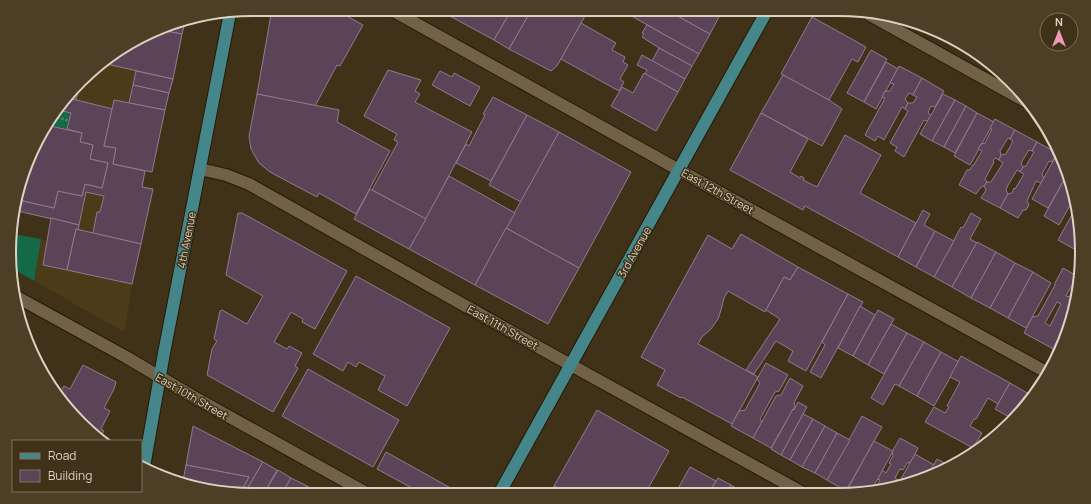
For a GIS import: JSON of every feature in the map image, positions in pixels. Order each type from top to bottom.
[{"type":"main road","name":"3rd Avenue","points":[[502,488],[764,16]]},
{"type":"main road","name":"4th Avenue","points":[[146,463],[164,353],[229,17]]},
{"type":"street","name":"East 12th Street","points":[[403,16],[679,170],[1043,369]]},
{"type":"street","points":[[878,20],[1016,96]]},
{"type":"street","name":"East 11th Street","points":[[200,169],[226,175],[249,184],[794,488]]},
{"type":"street","name":"East 10th Street","points":[[21,300],[357,488]]},
{"type":"path","points":[[58,117],[69,121]]},
{"type":"shaded area","points":[[109,65],[136,71],[129,103],[165,110],[152,172],[145,171],[142,186],[153,189],[141,244],[67,270],[132,284],[125,330],[122,331],[17,271],[17,235],[47,241],[51,218],[113,109],[76,100],[78,93],[85,85]]},
{"type":"green space","points":[[67,106],[71,113],[67,129],[53,126]]},
{"type":"green space","points":[[17,235],[41,239],[34,281],[17,271]]},
{"type":"building","points":[[271,16],[347,16],[363,25],[340,66],[337,65],[315,106],[257,94]]},
{"type":"building","points":[[450,16],[508,16],[494,40]]},
{"type":"building","points":[[508,16],[528,16],[509,49],[494,40]]},
{"type":"building","points":[[528,16],[585,16],[557,66],[551,71],[509,49]]},
{"type":"building","points":[[631,16],[678,16],[710,34],[699,54]]},
{"type":"building","points":[[678,16],[719,16],[710,34]]},
{"type":"building","points":[[812,17],[866,47],[858,62],[852,59],[829,100],[781,74]]},
{"type":"building","points":[[581,23],[616,43],[612,50],[625,57],[623,62],[628,65],[620,79],[624,82],[619,91],[561,59]]},
{"type":"building","points":[[647,25],[699,54],[692,66],[642,37],[644,34],[642,33]]},
{"type":"building","points":[[184,26],[182,34],[169,32]]},
{"type":"building","points":[[169,32],[182,34],[173,79],[109,65],[134,48],[162,34]]},
{"type":"building","points":[[659,48],[692,66],[685,79],[652,61]]},
{"type":"building","points":[[871,50],[887,59],[864,102],[847,93]]},
{"type":"building","points":[[642,55],[685,79],[678,92],[645,74],[647,70],[637,65]]},
{"type":"building","points":[[886,62],[898,69],[876,109],[864,102]]},
{"type":"building","points":[[899,66],[922,78],[913,95],[909,93],[905,99],[908,103],[905,109],[902,107],[884,140],[878,136],[875,141],[865,135],[885,98],[882,97],[885,91],[890,91],[894,84],[890,83]]},
{"type":"building","points":[[388,70],[421,80],[415,91],[420,94],[415,102],[472,132],[426,219],[372,190],[398,142],[394,140],[397,134],[364,116]]},
{"type":"building","points":[[136,71],[173,79],[169,93],[133,85]]},
{"type":"building","points":[[440,71],[452,77],[454,73],[480,87],[470,106],[432,85]]},
{"type":"building","points":[[644,73],[678,92],[656,131],[611,106],[622,87],[633,93]]},
{"type":"building","points":[[783,75],[829,100],[842,109],[822,146],[761,113]]},
{"type":"building","points":[[922,78],[944,91],[935,107],[931,106],[928,112],[931,116],[928,121],[924,120],[904,157],[895,151],[897,147],[890,143],[908,111],[905,109],[908,103],[913,103],[917,97],[913,95]]},
{"type":"building","points":[[133,85],[169,93],[165,110],[129,103]]},
{"type":"building","points":[[78,93],[76,100],[72,99]]},
{"type":"building","points":[[257,94],[339,110],[337,122],[390,151],[356,214],[319,193],[317,197],[270,172],[259,163],[251,149],[249,136]]},
{"type":"building","points":[[943,94],[955,100],[932,141],[920,134]]},
{"type":"building","points":[[493,97],[527,115],[491,181],[456,163],[466,144],[469,146],[485,115],[483,114]]},
{"type":"building","points":[[72,99],[113,109],[104,146],[116,148],[113,164],[145,171],[142,187],[153,189],[141,244],[93,233],[97,212],[100,212],[104,196],[86,192],[79,225],[20,212],[22,201],[54,208],[58,191],[82,196],[85,184],[102,188],[108,163],[90,159],[93,145],[80,142],[82,133],[67,129],[71,113],[63,111]]},
{"type":"building","points":[[114,100],[165,110],[152,172],[113,164],[116,148],[104,146]]},
{"type":"building","points":[[955,100],[966,106],[944,147],[932,141]]},
{"type":"building","points":[[966,106],[977,113],[955,153],[944,147]]},
{"type":"building","points":[[761,113],[808,139],[790,172],[800,178],[801,176],[804,178],[803,180],[817,187],[845,135],[881,155],[860,193],[916,223],[898,257],[805,206],[803,210],[730,170]]},
{"type":"building","points":[[977,113],[994,122],[970,165],[954,156]]},
{"type":"building","points":[[527,115],[559,132],[521,202],[489,185]]},
{"type":"building","points":[[995,119],[1015,130],[1000,151],[1001,155],[999,160],[995,158],[993,161],[994,162],[985,179],[987,182],[976,194],[959,185],[967,170],[970,170],[982,151],[978,149],[981,144],[985,143]]},
{"type":"building","points":[[53,126],[82,133],[80,142],[93,145],[90,159],[108,163],[102,188],[85,184],[82,196],[58,191],[54,208],[22,201],[34,162]]},
{"type":"building","points":[[1015,130],[1037,142],[1032,151],[1029,150],[1021,163],[1023,167],[1020,172],[1017,170],[1008,185],[1006,190],[1008,194],[1000,208],[981,198],[986,190],[984,186],[987,182],[991,182],[1003,163],[999,160],[1001,155],[1006,154],[1013,141],[1010,139]]},
{"type":"building","points":[[559,132],[631,172],[579,268],[506,228]]},
{"type":"building","points":[[1037,142],[1052,150],[1055,157],[1052,162],[1049,161],[1042,174],[1044,179],[1041,183],[1036,181],[1027,201],[1029,205],[1026,210],[1023,210],[1018,218],[1000,208],[1008,194],[1012,193],[1024,174],[1020,172],[1023,167],[1026,166],[1034,152],[1032,151]]},
{"type":"building","points":[[1055,158],[1064,181],[1048,208],[1032,199]]},
{"type":"building","points":[[449,176],[515,213],[475,285],[409,249]]},
{"type":"building","points":[[1064,181],[1070,206],[1059,225],[1044,216]]},
{"type":"building","points":[[370,189],[426,219],[409,249],[354,219]]},
{"type":"building","points":[[923,210],[930,214],[924,225],[935,231],[916,267],[898,257]]},
{"type":"building","points":[[238,213],[242,213],[347,271],[315,329],[302,322],[303,319],[291,312],[274,342],[287,349],[289,346],[302,353],[295,366],[298,368],[273,412],[207,375],[212,349],[217,341],[214,339],[220,311],[222,310],[247,324],[263,296],[226,275]]},
{"type":"building","points":[[971,213],[981,219],[970,239],[977,243],[952,287],[934,277],[961,227],[963,228]]},
{"type":"building","points":[[1072,215],[1075,249],[1058,240]]},
{"type":"building","points":[[51,218],[79,225],[78,230],[76,229],[67,270],[43,265]]},
{"type":"building","points":[[506,228],[579,268],[548,324],[475,285]]},
{"type":"building","points":[[76,229],[141,244],[132,284],[67,270]]},
{"type":"building","points":[[935,231],[954,241],[934,277],[916,267]]},
{"type":"building","points":[[741,234],[798,267],[790,280],[784,277],[765,312],[728,291],[724,298],[718,319],[711,329],[702,337],[698,344],[758,377],[732,424],[657,385],[665,370],[641,357],[708,235],[732,249]]},
{"type":"building","points":[[977,242],[996,252],[971,298],[952,287]]},
{"type":"building","points":[[996,252],[1015,263],[990,308],[971,298]]},
{"type":"building","points":[[1015,263],[1033,272],[1008,318],[990,308]]},
{"type":"building","points":[[798,267],[848,294],[806,371],[788,361],[793,351],[776,341],[754,374],[746,370],[780,319],[766,310],[784,277],[790,280]]},
{"type":"building","points":[[1063,268],[1074,274],[1073,283],[1066,296],[1069,297],[1071,294],[1067,313],[1054,349],[1024,333],[1032,317],[1038,316]],"holes":[[[1057,302],[1061,304],[1050,326],[1045,323]]]},
{"type":"building","points":[[1033,272],[1051,283],[1026,328],[1008,318]]},
{"type":"building","points":[[356,276],[450,328],[407,406],[378,390],[385,376],[359,362],[356,367],[348,362],[343,371],[313,354]]},
{"type":"building","points":[[848,294],[863,302],[821,378],[810,372],[825,345],[822,342]]},
{"type":"building","points":[[860,306],[875,315],[853,356],[838,348]]},
{"type":"building","points":[[878,310],[894,319],[868,365],[853,356]]},
{"type":"building","points":[[891,324],[907,333],[884,374],[868,365]]},
{"type":"building","points":[[907,333],[924,342],[899,386],[895,384],[883,405],[871,398]]},
{"type":"building","points":[[924,342],[941,352],[917,396],[899,386]]},
{"type":"building","points":[[941,352],[959,362],[934,406],[917,396]]},
{"type":"building","points":[[961,356],[1010,383],[998,404],[988,398],[976,419],[974,419],[970,426],[982,433],[975,444],[971,447],[925,422],[934,407],[945,413],[949,407],[947,406],[960,382],[950,377]]},
{"type":"building","points":[[766,363],[788,375],[779,391],[775,392],[760,419],[762,422],[753,438],[731,426],[739,411],[745,410],[760,383],[757,379]]},
{"type":"building","points":[[83,365],[116,382],[104,408],[110,411],[101,429],[104,431],[102,434],[85,419],[61,391],[64,386],[70,389]]},
{"type":"building","points":[[308,369],[399,420],[373,467],[282,416]]},
{"type":"building","points":[[790,378],[803,386],[794,403],[795,406],[771,448],[753,438],[776,396],[781,395]]},
{"type":"building","points":[[1010,383],[1028,393],[1008,416],[995,409]]},
{"type":"building","points":[[798,402],[807,407],[781,455],[771,449]]},
{"type":"building","points":[[597,410],[669,451],[648,488],[558,488],[554,486]]},
{"type":"building","points":[[803,414],[813,419],[790,460],[781,455]]},
{"type":"building","points":[[862,416],[882,427],[848,487],[841,488],[827,480]]},
{"type":"building","points":[[813,419],[825,426],[802,467],[790,460]]},
{"type":"building","points":[[193,426],[263,462],[248,488],[243,487],[249,477],[186,465]]},
{"type":"building","points":[[825,426],[837,433],[815,473],[802,467]]},
{"type":"building","points":[[837,433],[850,440],[827,480],[815,473]]},
{"type":"building","points":[[900,438],[918,448],[911,462],[907,463],[903,470],[900,469],[895,478],[899,480],[877,485],[880,480],[877,479],[882,470],[886,473],[891,464],[889,463],[893,456],[892,452]]},
{"type":"building","points":[[874,441],[893,451],[874,485],[848,487]]},
{"type":"building","points":[[386,452],[451,488],[412,488],[377,469]]},
{"type":"building","points":[[915,454],[934,465],[932,469],[900,480]]},
{"type":"building","points":[[937,459],[945,463],[943,464],[931,469]]},
{"type":"building","points":[[263,462],[277,470],[267,488],[248,488]]},
{"type":"building","points":[[186,465],[249,477],[243,487],[221,486],[184,478]]},
{"type":"building","points":[[690,467],[716,481],[712,488],[678,488]]},
{"type":"building","points":[[278,470],[291,478],[285,488],[267,488]]},
{"type":"building","points":[[291,478],[307,486],[306,488],[285,488]]},
{"type":"building","points":[[718,478],[731,485],[729,488],[712,488]]},
{"type":"building","points":[[731,485],[736,488],[729,488]]}]
